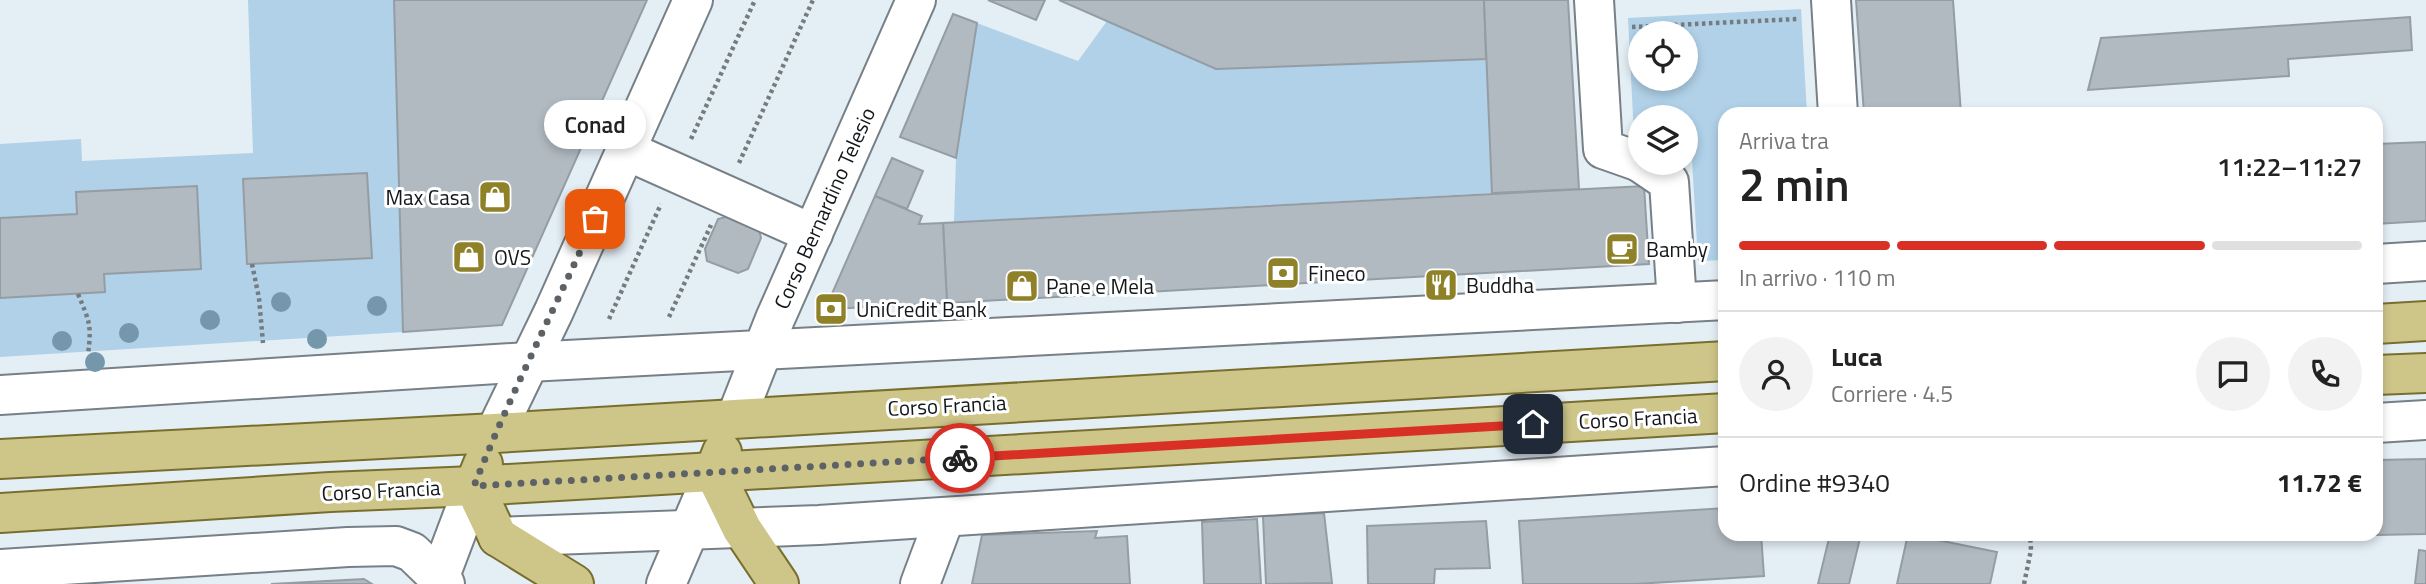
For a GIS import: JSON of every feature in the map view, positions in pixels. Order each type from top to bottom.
[{"type":"main road","points":[[2383,324],[2426,321]]},
{"type":"main road","name":"Corso Francia","points":[[0,459],[495,433],[1718,361]]},
{"type":"main road","points":[[2383,375],[2426,373]]},
{"type":"main road","name":"Corso Francia","points":[[0,513],[1718,413]]},
{"type":"main road","points":[[736,418],[714,472],[743,528],[783,579]]},
{"type":"main road","points":[[495,433],[474,486],[498,537],[573,584]]},
{"type":"street","points":[[495,433],[554,311],[693,0]]},
{"type":"street","name":"Corso Bernardino Telesio","points":[[736,418],[763,349],[916,0]]},
{"type":"street","points":[[1832,9],[1838,107]]},
{"type":"street","points":[[1595,14],[1603,149],[1628,158]]},
{"type":"street","points":[[625,150],[813,234]]},
{"type":"street","points":[[1658,175],[1669,182],[1677,303]]},
{"type":"street","points":[[2383,264],[2426,261]]},
{"type":"street","points":[[0,395],[763,349],[1718,300]]},
{"type":"street","points":[[2383,422],[2426,419]]},
{"type":"street","points":[[498,537],[688,531],[945,517],[1718,467]]},
{"type":"street","points":[[666,584],[714,472]]},
{"type":"street","points":[[0,569],[122,572],[348,547],[396,546],[412,552],[440,583],[474,486]]},
{"type":"street","points":[[920,584],[945,517]]},
{"type":"path","points":[[670,317],[813,0]]},
{"type":"path","points":[[1595,14],[1832,9]]},
{"type":"path","points":[[251,264],[259,298],[265,379]]},
{"type":"path","points":[[78,294],[90,320],[92,335],[88,351],[88,390]]},
{"type":"path","points":[[2024,584],[2030,541]]},
{"type":"shaded area","points":[[248,0],[394,0],[403,332],[0,357],[0,144],[81,139],[82,161],[253,153]]},
{"type":"shaded area","points":[[1801,9],[1807,107],[1718,107],[1718,260],[1698,261],[1693,175],[1698,175],[1698,105],[1632,105],[1632,91],[1698,91],[1698,21],[1628,21],[1628,18]]},
{"type":"shaded area","points":[[1107,21],[1216,69],[1486,59],[1492,193],[954,222],[956,158],[977,23],[1078,61]]},
{"type":"building","points":[[394,0],[647,0],[502,325],[403,332]]},
{"type":"building","points":[[988,0],[1045,0],[1036,20]]},
{"type":"building","points":[[1059,0],[1484,0],[1486,59],[1216,69]]},
{"type":"building","points":[[1484,0],[1568,0],[1579,189],[1492,193]]},
{"type":"building","points":[[1856,0],[1953,0],[1961,107],[1864,107]]},
{"type":"building","points":[[953,14],[977,23],[956,158],[900,137]]},
{"type":"building","points":[[2410,17],[2412,50],[2288,59],[2289,76],[2088,90],[2101,38]]},
{"type":"building","points":[[2426,142],[2426,221],[2383,224],[2383,144]]},
{"type":"building","points":[[892,158],[923,171],[907,209],[875,196]]},
{"type":"building","points":[[367,173],[372,258],[247,264],[243,179]]},
{"type":"building","points":[[197,186],[201,269],[104,274],[105,292],[0,298],[0,218],[77,214],[76,192]]},
{"type":"building","points":[[1644,186],[1649,264],[947,303],[943,223]]},
{"type":"building","points":[[875,196],[922,216],[919,224],[943,223],[947,303],[830,309],[827,305]]},
{"type":"building","points":[[729,216],[759,229],[761,238],[748,269],[738,273],[707,261],[705,249],[718,219]]},
{"type":"building","points":[[2426,459],[2426,534],[2383,535],[2383,460]]},
{"type":"building","points":[[1718,509],[1718,541],[1762,541],[1764,576],[1636,584],[1523,584],[1519,521]]},
{"type":"building","points":[[1324,513],[1332,583],[1266,584],[1263,516]]},
{"type":"building","points":[[1257,519],[1261,584],[1204,584],[1202,522]]},
{"type":"building","points":[[1486,521],[1490,568],[1435,569],[1434,584],[1368,584],[1367,526]]},
{"type":"building","points":[[1097,531],[1095,538],[1127,536],[1130,584],[972,584],[982,535]]},
{"type":"building","points":[[1828,541],[1859,541],[1849,584],[1818,584]]},
{"type":"building","points":[[1906,541],[1943,541],[1997,552],[1990,584],[1897,584]]},
{"type":"building","points":[[2419,550],[2426,551],[2426,584],[2415,584]]},
{"type":"building","points":[[364,579],[372,584],[271,584]]},
{"type":"way so far","points":[[595,219],[495,433],[474,486],[960,458]]},
{"type":"place","name":"Max Casa","points":[[495,197]]},
{"type":"place","name":"Conad","points":[[595,219]]},
{"type":"place","name":"Bamby","points":[[1622,249]]},
{"type":"place","name":"OVS","points":[[469,257]]},
{"type":"place","name":"Fineco","points":[[1283,273]]},
{"type":"place","name":"Buddha","points":[[1441,285]]},
{"type":"place","name":"Pane e Mela","points":[[1022,286]]},
{"type":"place","name":"UniCredit Bank","points":[[831,309]]},
{"type":"route","points":[[960,458],[1533,424]]}]
